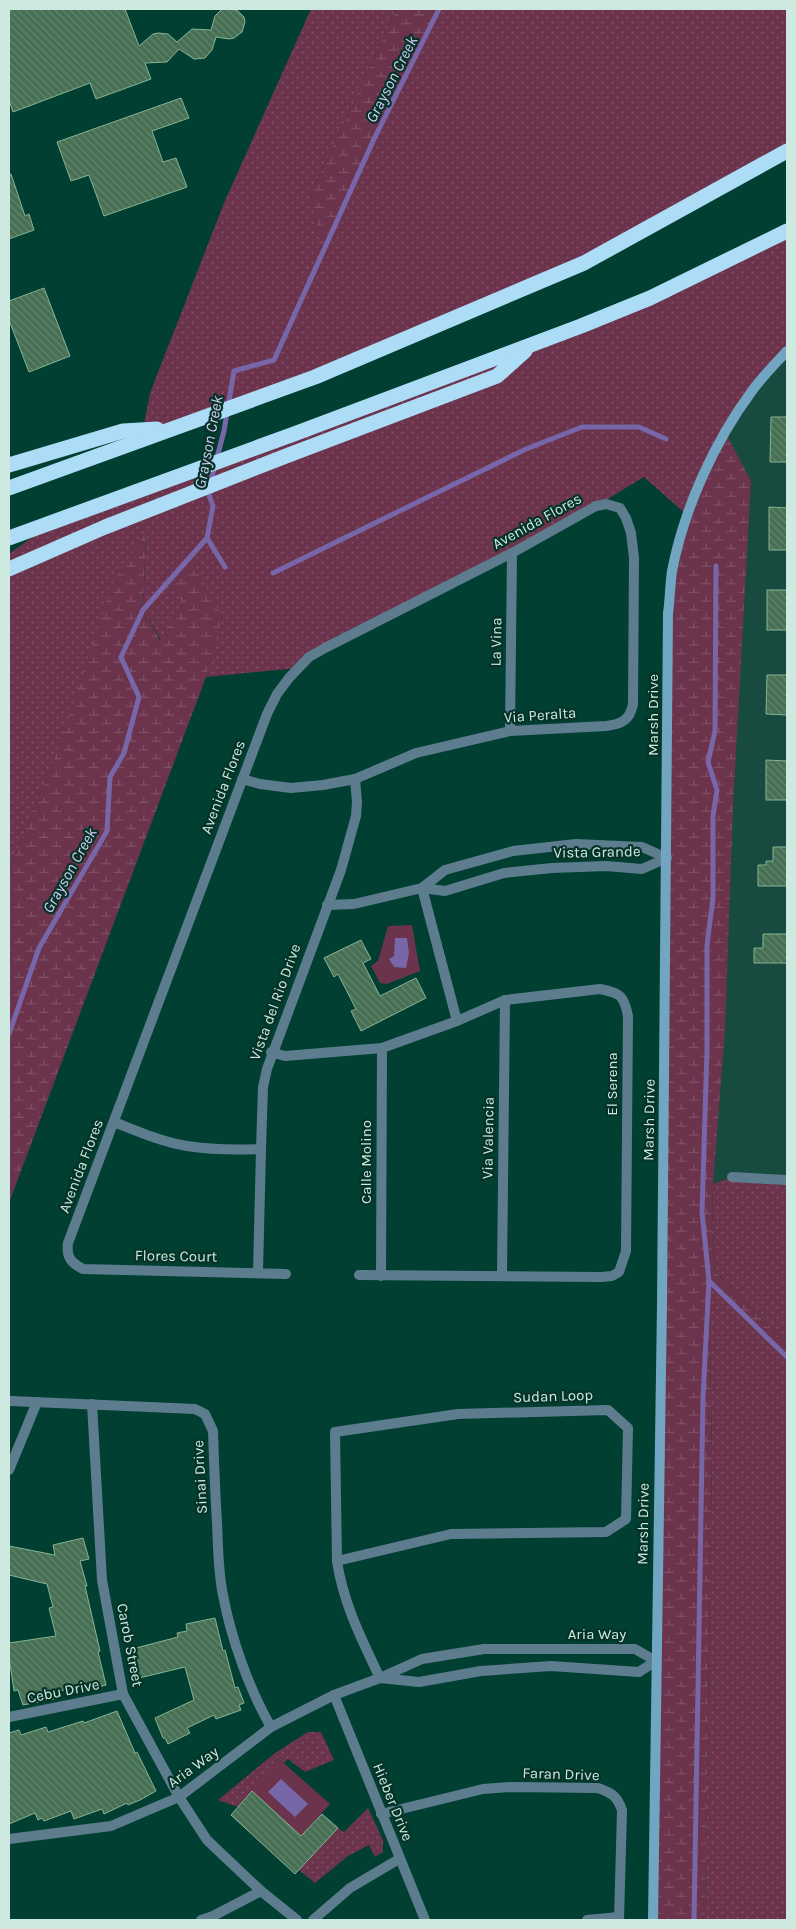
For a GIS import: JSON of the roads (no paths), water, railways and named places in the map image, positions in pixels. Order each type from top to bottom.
[{"type":"highway","points":[[9,488],[138,436],[174,428],[315,377],[584,262],[787,151]]},
{"type":"highway","points":[[9,538],[534,344],[650,298],[787,231]]},
{"type":"highway","points":[[9,569],[105,527],[497,376],[534,344]]},
{"type":"highway","points":[[9,465],[123,431],[138,436]]},
{"type":"street","name":"Marsh Drive","points":[[653,1920],[662,1304],[668,613],[672,572],[694,499],[704,475],[725,432],[752,390],[787,351]]},
{"type":"street","name":"Avenida Flores","points":[[70,1258],[67,1252],[68,1243],[242,779],[267,714],[277,694],[289,678],[310,657],[512,553],[596,506],[606,504],[614,506]]},
{"type":"street","name":"Via Peralta","points":[[242,779],[260,784],[291,788],[323,786],[355,778],[416,753],[510,731],[618,725],[625,721],[631,714],[634,558],[631,534],[626,518],[620,508],[614,506]]},
{"type":"street","name":"La Vina","points":[[510,731],[512,553]]},
{"type":"street","name":"Vista del Rio Drive","points":[[258,1272],[264,1087],[271,1052],[341,870],[356,816],[355,778]]},
{"type":"street","name":"Vista Grande","points":[[422,888],[445,870],[513,851],[576,844],[642,847],[667,858]]},
{"type":"street","name":"Vista Grande","points":[[327,905],[354,904],[422,888],[445,891],[504,872],[606,866],[642,868],[667,858]]},
{"type":"street","points":[[422,888],[457,1021]]},
{"type":"street","name":"El Serena","points":[[271,1052],[286,1056],[382,1048],[457,1021],[505,1000],[600,989],[612,991],[622,996],[626,1004],[628,1016],[626,1232],[624,1262],[619,1272],[612,1276],[602,1277],[502,1275],[359,1276]]},
{"type":"street","name":"Via Valencia","points":[[502,1275],[505,1000]]},
{"type":"street","name":"Calle Molino","points":[[381,1276],[382,1048]]},
{"type":"street","points":[[114,1122],[153,1137],[186,1146],[224,1150],[261,1150]]},
{"type":"street","points":[[732,1177],[787,1180]]},
{"type":"street","name":"Flores Court","points":[[70,1258],[72,1264],[83,1269],[286,1274]]},
{"type":"street","name":"Sinai Drive","points":[[11,1401],[194,1409],[205,1414],[210,1421],[213,1431],[218,1553],[222,1593],[229,1624],[241,1659],[261,1710],[271,1727]]},
{"type":"street","points":[[9,1470],[37,1402]]},
{"type":"street","name":"Carob Street","points":[[92,1404],[102,1580],[123,1694],[179,1797],[207,1840],[261,1891],[296,1920]]},
{"type":"street","name":"Sudan Loop","points":[[337,1561],[452,1534],[606,1532],[626,1519],[628,1428],[608,1410],[458,1414],[335,1432],[337,1561],[340,1582],[356,1627],[380,1678]]},
{"type":"street","name":"Aria Way","points":[[9,1839],[111,1826],[179,1797],[271,1727],[334,1695],[380,1678],[422,1659],[484,1649],[635,1649],[656,1661],[639,1672],[551,1666],[481,1671],[419,1682],[380,1678]]},
{"type":"street","name":"Cebu Drive","points":[[9,1717],[123,1694]]},
{"type":"street","name":"Hieber Drive","points":[[334,1695],[425,1920]]},
{"type":"street","name":"Faran Drive","points":[[381,1814],[482,1789],[510,1787],[598,1788],[611,1792],[618,1800],[622,1810],[619,1919]]},
{"type":"street","points":[[313,1920],[350,1888],[399,1859]]},
{"type":"street","points":[[200,1920],[213,1916],[261,1891]]},
{"type":"street","points":[[587,1920],[619,1919]]},
{"type":"waterway","name":"Grayson Creek","points":[[9,1034],[39,948],[107,831],[110,777],[124,753],[139,697],[121,657],[143,610],[207,538],[213,506],[208,492],[224,431],[234,371],[274,360],[374,139],[439,9]]},
{"type":"waterway","points":[[273,573],[526,449],[582,427],[639,427],[666,439]]},
{"type":"waterway","points":[[207,538],[225,567]]},
{"type":"waterway","points":[[694,1920],[703,1397],[709,1281],[702,1212],[707,1050],[707,945],[713,898],[713,816],[717,790],[708,762],[715,731],[716,566]]},
{"type":"waterway","points":[[709,1281],[787,1357]]}]
